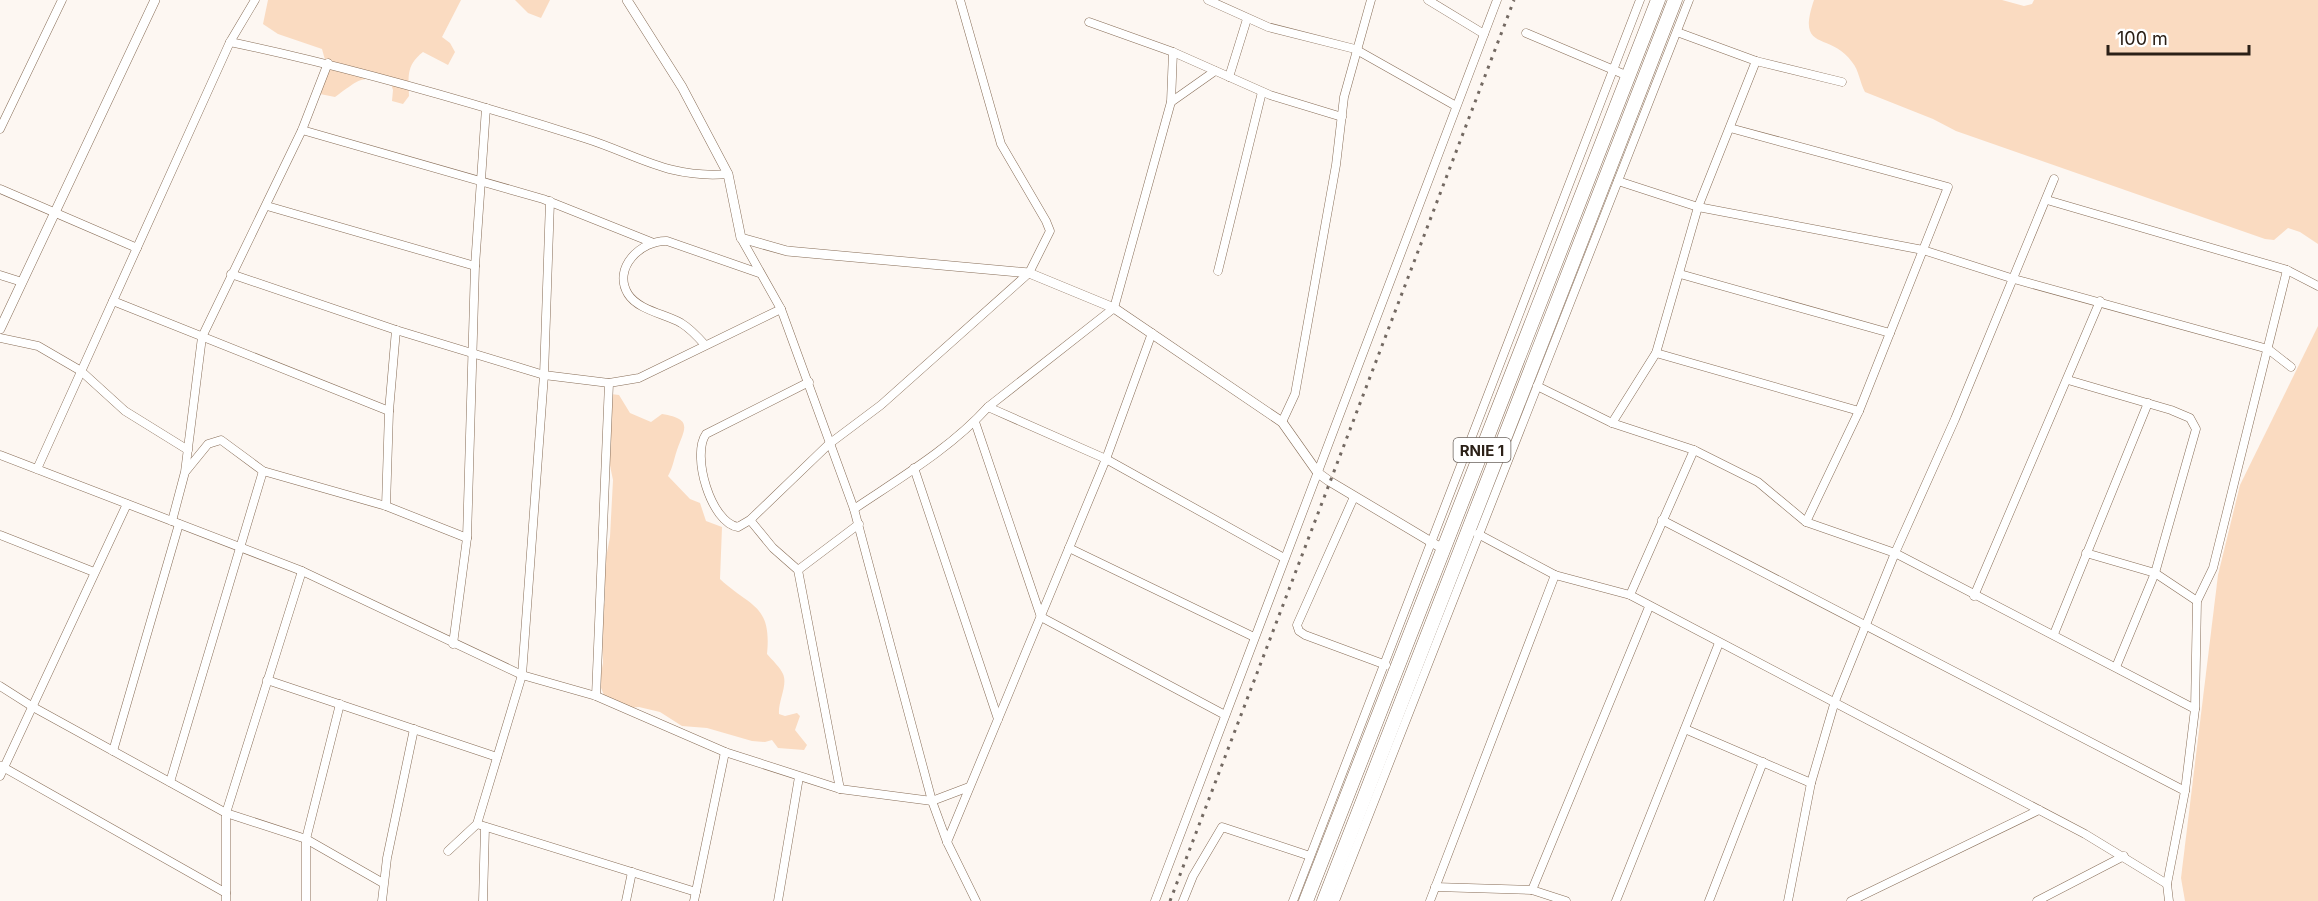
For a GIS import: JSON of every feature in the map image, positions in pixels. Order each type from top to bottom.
[{"type":"highway","name":"RNIE 1","points":[[1306,901],[1438,546],[1658,0]]},
{"type":"highway","name":"RNIE 1","points":[[1324,901],[1675,0]]},
{"type":"street","points":[[0,129],[62,0]]},
{"type":"street","points":[[0,330],[155,0]]},
{"type":"street","points":[[37,469],[230,42],[255,0]]},
{"type":"street","points":[[627,0],[682,87],[728,174],[741,238],[781,309],[859,524],[932,801],[947,842],[976,901]]},
{"type":"street","points":[[809,382],[706,434],[702,440],[700,465],[715,504],[734,526],[738,527],[750,520],[829,444],[881,405],[1029,273],[1050,231],[1001,144],[960,0]]},
{"type":"street","points":[[1208,0],[1247,19],[1355,50],[1456,106]]},
{"type":"street","points":[[1282,422],[1295,394],[1336,165],[1342,117],[1355,50],[1371,0]]},
{"type":"street","points":[[1428,0],[1484,34]]},
{"type":"street","points":[[1155,901],[1497,0]]},
{"type":"street","points":[[1293,901],[1386,665],[1438,546],[1640,0]]},
{"type":"street","points":[[1335,901],[1689,0]]},
{"type":"street","points":[[1229,77],[1247,19]]},
{"type":"street","points":[[1089,22],[1173,52],[1262,92],[1342,117]]},
{"type":"street","points":[[1677,32],[1756,61],[1842,82]]},
{"type":"street","points":[[1526,33],[1628,76]]},
{"type":"street","points":[[230,42],[328,63],[486,108],[585,138],[669,171],[706,176],[728,174]]},
{"type":"street","points":[[854,509],[975,422],[988,407],[1114,308],[1171,102],[1173,52]]},
{"type":"street","points":[[1612,423],[1656,353],[1698,207],[1756,61]]},
{"type":"street","points":[[113,751],[176,522],[185,472],[202,337],[302,130],[328,63]]},
{"type":"street","points":[[1171,102],[1215,71]]},
{"type":"street","points":[[1218,271],[1262,92]]},
{"type":"street","points":[[453,644],[467,538],[475,266],[479,182],[486,108]]},
{"type":"street","points":[[1730,128],[1948,187],[1859,411],[1806,522]]},
{"type":"street","points":[[302,130],[550,201],[651,242],[667,241],[688,246],[759,273]]},
{"type":"street","points":[[1788,901],[1811,783],[1835,701],[1895,554],[2014,279],[2054,179]]},
{"type":"street","points":[[1617,181],[1698,207],[1923,250],[2014,279],[2268,348],[2291,367]]},
{"type":"street","points":[[0,189],[137,248]]},
{"type":"street","points":[[2047,200],[2287,270],[2318,286]]},
{"type":"street","points":[[483,901],[481,825],[497,758],[522,675],[544,375],[550,201]]},
{"type":"street","points":[[267,206],[475,266]]},
{"type":"street","points":[[741,238],[787,251],[1029,273],[1114,308],[1282,422],[1318,473],[1438,546]]},
{"type":"street","points":[[651,242],[630,259],[625,268],[624,276],[628,294],[635,302],[686,326],[705,345]]},
{"type":"street","points":[[2169,901],[2167,884],[2185,791],[2195,709],[2197,601],[2213,568],[2287,270]]},
{"type":"street","points":[[231,274],[396,330],[544,375],[609,383],[639,378],[781,309]]},
{"type":"street","points":[[1680,274],[1890,333]]},
{"type":"street","points":[[0,275],[22,282]]},
{"type":"street","points":[[113,301],[389,411]]},
{"type":"street","points":[[1974,596],[2100,301]]},
{"type":"street","points":[[386,506],[389,411],[396,330]]},
{"type":"street","points":[[947,842],[1107,459],[1152,333]]},
{"type":"street","points":[[0,338],[38,346],[81,370],[125,411],[188,450]]},
{"type":"street","points":[[1656,353],[1859,411]]},
{"type":"street","points":[[2068,380],[2148,403],[2190,418],[2196,429],[2155,573],[2116,667]]},
{"type":"street","points":[[596,696],[609,383]]},
{"type":"street","points":[[1537,386],[1612,423],[1694,450],[1758,482],[1806,522],[1895,554],[1974,596],[2054,634],[2195,709]]},
{"type":"street","points":[[2054,634],[2148,403]]},
{"type":"street","points":[[988,407],[1107,459],[1284,558]]},
{"type":"street","points":[[975,422],[1041,617],[1225,715]]},
{"type":"street","points":[[185,472],[208,444],[221,440],[263,471],[386,506],[467,538]]},
{"type":"street","points":[[1630,596],[1694,450]]},
{"type":"street","points":[[0,455],[302,571],[522,675],[596,696],[725,752],[840,789],[932,801],[969,787]]},
{"type":"street","points":[[914,468],[998,719]]},
{"type":"street","points":[[170,782],[238,547],[263,471]]},
{"type":"street","points":[[1354,497],[1297,625],[1299,631],[1305,635],[1386,665]]},
{"type":"street","points":[[0,776],[2,766],[33,707],[127,504]]},
{"type":"street","points":[[750,520],[773,548],[798,570],[840,789]]},
{"type":"street","points":[[1662,520],[2185,791]]},
{"type":"street","points":[[798,570],[859,524]]},
{"type":"street","points":[[1478,534],[1555,575],[1630,596],[1835,701],[2039,810],[2124,856],[2167,884]]},
{"type":"street","points":[[1,538],[94,572]]},
{"type":"street","points":[[1069,548],[1254,637]]},
{"type":"street","points":[[2086,553],[2155,573],[2197,601]]},
{"type":"street","points":[[226,897],[226,813],[302,571]]},
{"type":"street","points":[[1430,901],[1555,575]]},
{"type":"street","points":[[1532,891],[1649,607]]},
{"type":"street","points":[[1616,901],[1719,643]]},
{"type":"street","points":[[267,680],[497,758]]},
{"type":"street","points":[[0,686],[33,707],[226,813],[306,839],[383,883]]},
{"type":"street","points":[[306,901],[306,839],[340,704]]},
{"type":"street","points":[[382,901],[383,883],[414,729]]},
{"type":"street","points":[[1685,729],[1811,783]]},
{"type":"street","points":[[694,901],[725,752]]},
{"type":"street","points":[[1709,901],[1763,762]]},
{"type":"street","points":[[2,766],[226,897]]},
{"type":"street","points":[[778,901],[799,777]]},
{"type":"street","points":[[1851,901],[2039,810]]},
{"type":"street","points":[[448,851],[481,825]]},
{"type":"street","points":[[481,825],[696,892]]},
{"type":"street","points":[[1183,901],[1193,876],[1222,827],[1310,856]]},
{"type":"street","points":[[2037,901],[2124,856]]},
{"type":"street","points":[[626,901],[632,873]]},
{"type":"street","points":[[1435,887],[1532,891],[1566,901]]},
{"type":"shaded area","points":[[268,0],[461,0],[442,37],[450,43],[455,52],[448,65],[423,52],[417,57],[409,72],[409,96],[403,104],[392,101],[393,90],[390,81],[380,79],[360,80],[335,97],[315,93],[327,67],[322,49],[278,34],[263,24]]},
{"type":"shaded area","points":[[515,0],[550,0],[541,18],[528,13]]},
{"type":"shaded area","points":[[1814,0],[2002,0],[2024,6],[2032,4],[2034,0],[2318,0],[2318,244],[2300,232],[2288,228],[2274,240],[2265,239],[1956,131],[1933,119],[1865,92],[1852,62],[1843,53],[1812,35],[1809,28]]},
{"type":"shaded area","points":[[2318,326],[2318,901],[2185,901],[2181,878],[2218,575],[2240,485]]},
{"type":"shaded area","points":[[611,394],[619,395],[630,413],[651,422],[662,414],[672,416],[682,422],[684,430],[668,476],[690,499],[700,503],[706,521],[722,527],[720,579],[757,608],[762,616],[768,638],[767,654],[780,669],[784,678],[779,714],[785,716],[797,713],[800,716],[795,730],[807,745],[804,750],[778,748],[772,740],[752,741],[707,728],[682,726],[660,712],[639,707],[628,708],[606,700],[599,683],[603,663],[601,615],[605,602],[604,568],[610,537],[613,480],[608,456]]},
{"type":"railway","points":[[1170,901],[1514,0]]}]
